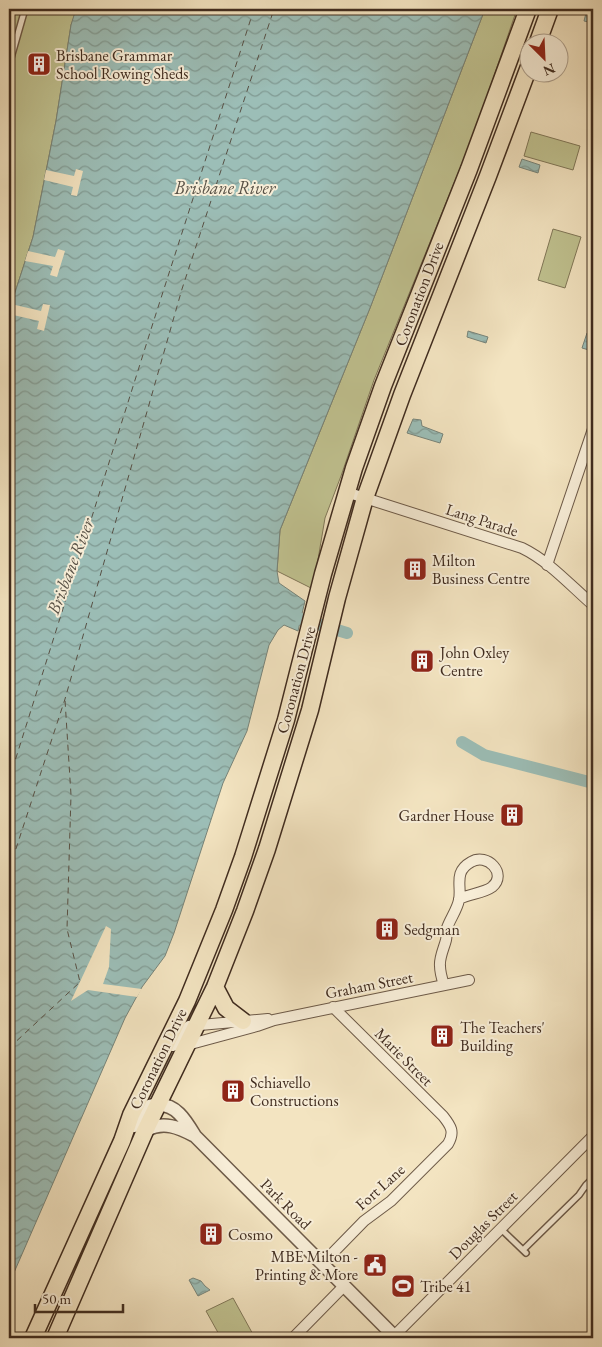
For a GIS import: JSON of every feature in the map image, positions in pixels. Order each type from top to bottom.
[{"type":"highway","name":"Coronation Drive","points":[[33,1338],[122,1141],[131,1115],[187,1001],[224,910],[240,866],[286,720],[346,492],[383,386],[469,169],[528,9]]},
{"type":"highway","points":[[542,32],[550,9]]},
{"type":"highway","name":"Coronation Drive","points":[[55,1338],[146,1130],[215,987],[267,849],[302,739],[333,614],[365,498],[402,395],[485,185],[523,82]]},
{"type":"highway","points":[[215,987],[226,1008],[243,1021]]},
{"type":"street","points":[[547,565],[593,429]]},
{"type":"street","name":"Lang Parade","points":[[346,492],[522,548],[535,555],[593,605]]},
{"type":"street","points":[[444,985],[440,966],[447,930],[459,899],[458,880],[470,862],[480,858],[488,860],[498,875],[496,881],[485,890],[459,899]]},
{"type":"street","name":"Graham Street","points":[[187,1045],[274,1020],[469,980]]},
{"type":"street","name":"Marie Street","points":[[333,1007],[443,1116],[452,1130]]},
{"type":"street","name":"Graham Street","points":[[198,1024],[213,1025],[263,1019],[274,1020]]},
{"type":"street","points":[[158,1058],[170,1051],[184,1030],[198,1024]]},
{"type":"street","points":[[122,1141],[131,1131],[144,1109],[158,1104]]},
{"type":"street","name":"Park Road","points":[[158,1104],[172,1107],[187,1123],[195,1136],[395,1337]]},
{"type":"street","name":"Park Road","points":[[146,1130],[166,1125],[177,1127],[195,1136]]},
{"type":"street","name":"Fort Lane","points":[[322,1264],[364,1221],[391,1201],[448,1144],[452,1130]]},
{"type":"street","name":"Douglas Street","points":[[395,1337],[593,1136]]},
{"type":"street","points":[[292,1338],[344,1286]]},
{"type":"lane","points":[[9,66],[25,9]]},
{"type":"lane","points":[[501,1229],[524,1251],[579,1195],[593,1178]]},
{"type":"lane","points":[[586,1185],[593,1192]]},
{"type":"green space","points":[[9,9],[77,9],[71,25],[56,121],[33,237],[9,311]]},
{"type":"green space","points":[[485,9],[517,9],[474,134],[374,380],[325,518],[313,589],[277,571],[280,530],[370,308]]},
{"type":"green space","points":[[531,132],[580,146],[573,170],[524,156]]},
{"type":"green space","points":[[553,229],[581,237],[565,288],[538,280]]},
{"type":"green space","points":[[233,1298],[255,1338],[221,1338],[206,1311]]},
{"type":"water","name":"Brisbane River","points":[[79,9],[485,9],[370,308],[280,530],[277,571],[279,583],[305,601],[298,631],[284,625],[278,630],[269,645],[247,731],[223,783],[165,956],[142,987],[125,1018],[9,1284],[9,311],[33,237],[56,121],[71,25],[75,12]]},
{"type":"water","points":[[587,9],[593,9],[593,23],[584,21]]},
{"type":"water","points":[[522,159],[540,165],[538,173],[519,167]]},
{"type":"water","points":[[468,331],[488,337],[486,343],[467,337]]},
{"type":"water","points":[[587,333],[593,335],[589,350],[582,348]]},
{"type":"water","points":[[413,419],[421,420],[422,426],[443,434],[440,443],[407,433]]},
{"type":"water","points":[[193,1278],[201,1281],[210,1290],[198,1296],[189,1280]]},
{"type":"pier","points":[[76,169],[83,171],[77,196],[71,195],[73,187],[44,180],[46,170],[74,176]]},
{"type":"pier","points":[[58,249],[65,251],[57,277],[50,275],[53,266],[25,261],[28,251],[55,257]]},
{"type":"pier","points":[[11,304],[41,311],[43,304],[50,305],[44,331],[37,329],[39,321],[9,314]]},
{"type":"pier","points":[[106,926],[111,929],[109,967],[103,984],[142,989],[137,997],[88,990],[71,1001]]},
{"type":"waterway","points":[[301,619],[347,633]]},
{"type":"waterway","points":[[462,742],[484,755],[593,783]]},
{"type":"ferry route","points":[[9,780],[254,9]]},
{"type":"ferry route","points":[[9,870],[65,699],[182,289],[274,9]]},
{"type":"ferry route","points":[[9,1048],[80,982],[67,929],[71,795],[65,700]]},
{"type":"place","name":"Brisbane Grammar School Rowing Sheds","points":[[39,64]]},
{"type":"place","name":"Milton Business Centre","points":[[415,569]]},
{"type":"place","name":"John Oxley Centre","points":[[422,661]]},
{"type":"place","name":"Gardner House","points":[[512,815]]},
{"type":"place","name":"Sedgman","points":[[387,929]]},
{"type":"place","name":"The Teachers' Building","points":[[442,1036]]},
{"type":"place","name":"Schiavello Constructions","points":[[233,1091]]},
{"type":"place","name":"Cosmo","points":[[211,1234]]},
{"type":"place","name":"MBE Milton - Printing & More","points":[[375,1265]]},
{"type":"place","name":"Tribe 41","points":[[403,1286]]}]
